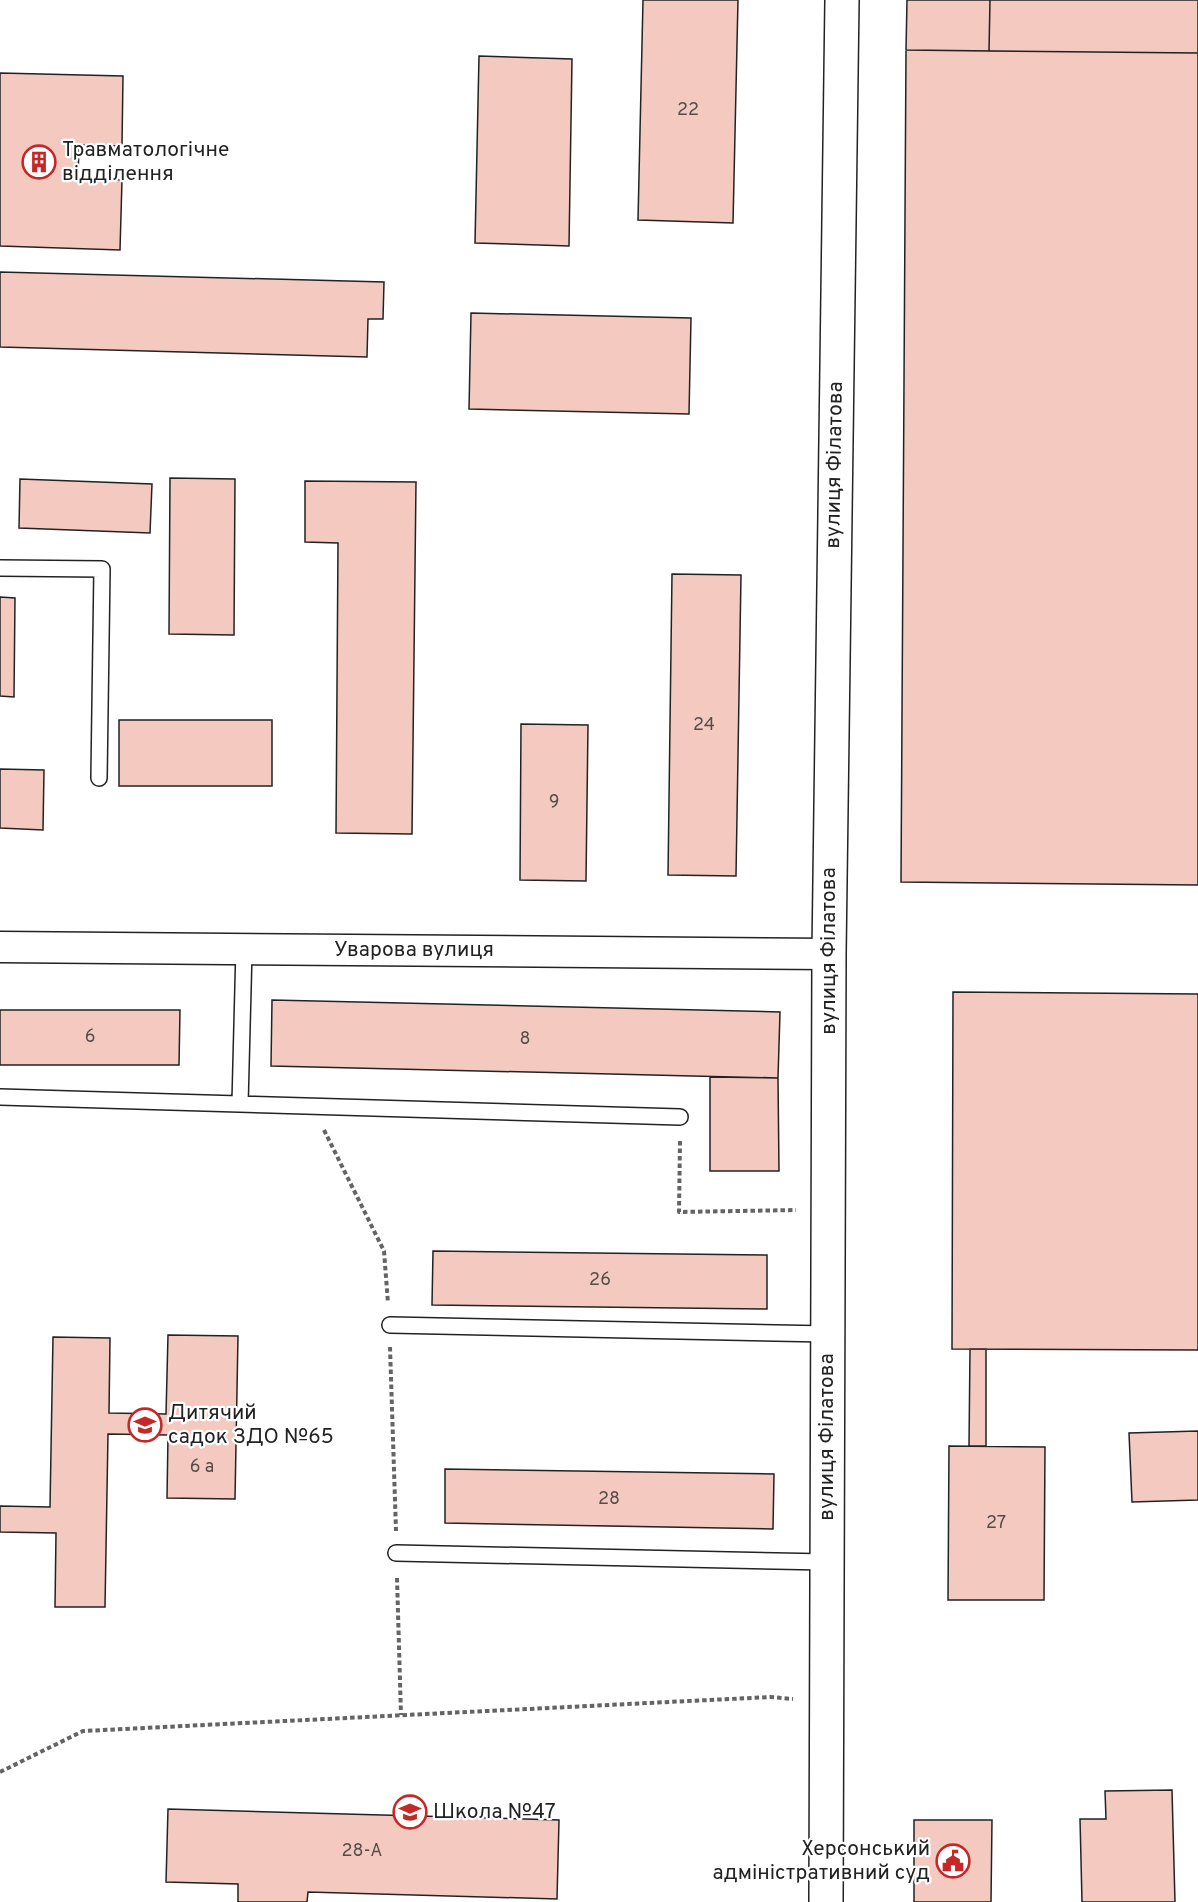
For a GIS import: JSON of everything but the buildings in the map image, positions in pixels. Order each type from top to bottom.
[{"type":"street","name":"вулиця Філатова","points":[[826,1902],[829,954],[842,0]]},
{"type":"street","name":"Уварова вулиця","points":[[0,947],[829,954]]},
{"type":"lane","points":[[0,568],[102,569],[99,778]]},
{"type":"lane","points":[[240,1104],[244,949]]},
{"type":"lane","points":[[0,1097],[680,1117]]},
{"type":"lane","points":[[390,1325],[828,1334]]},
{"type":"lane","points":[[396,1553],[827,1562]]},
{"type":"path","points":[[312,1106],[384,1251],[390,1325],[401,1715]]},
{"type":"path","points":[[680,1117],[679,1212],[828,1209]]},
{"type":"path","points":[[0,1772],[83,1731],[770,1697],[827,1702]]},
{"type":"place","name":"Травматологічне відділення","points":[[39,162]]},
{"type":"place","name":"Дитячий садок ЗДО №65","points":[[145,1425]]},
{"type":"place","name":"Школа №47","points":[[410,1812]]},
{"type":"place","name":"Херсонський адміністративний суд","points":[[953,1861]]}]
